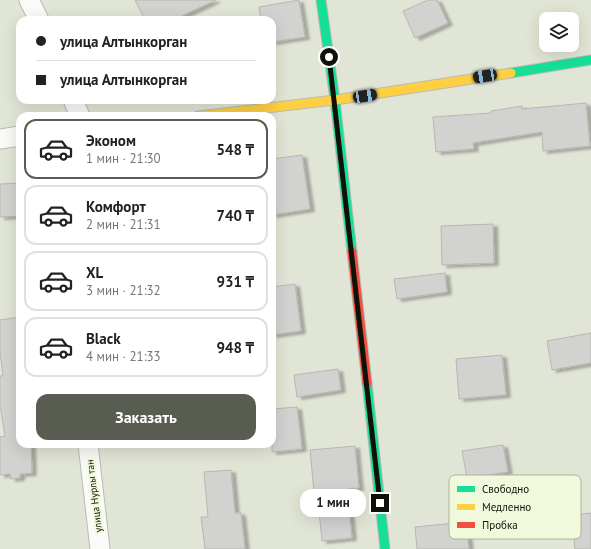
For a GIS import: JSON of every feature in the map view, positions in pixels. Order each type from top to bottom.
[{"type":"street","points":[[29,0],[37,16]]},
{"type":"street","points":[[321,0],[335,100],[385,549]]},
{"type":"street","points":[[232,112],[335,100],[591,60]]},
{"type":"street","points":[[0,139],[16,137]]},
{"type":"street","name":"улица Нурлы тан","points":[[88,448],[100,549]]},
{"type":"building","points":[[135,0],[216,0],[182,16],[143,16]]},
{"type":"building","points":[[299,0],[305,37],[276,41],[276,16],[260,16],[259,7]]},
{"type":"building","points":[[428,0],[437,0],[448,23],[415,38],[403,11]]},
{"type":"building","points":[[586,103],[590,146],[543,151],[542,132],[473,143],[474,149],[436,152],[433,117],[491,113],[491,111],[522,106],[522,109]]},
{"type":"building","points":[[302,155],[310,209],[276,214],[276,158]]},
{"type":"building","points":[[16,183],[16,216],[0,217],[0,184]]},
{"type":"building","points":[[493,224],[494,263],[442,265],[441,226]]},
{"type":"building","points":[[445,273],[447,292],[397,299],[394,279]]},
{"type":"building","points":[[295,284],[301,331],[276,334],[276,286]]},
{"type":"building","points":[[16,318],[16,448],[31,448],[32,473],[20,474],[20,478],[11,479],[10,474],[0,475],[0,437],[5,436],[0,405],[0,376],[3,376],[0,352],[0,320]]},
{"type":"building","points":[[591,333],[591,363],[552,370],[547,341]]},
{"type":"building","points":[[502,355],[506,395],[459,399],[456,359]]},
{"type":"building","points":[[338,369],[341,390],[297,397],[294,375]]},
{"type":"building","points":[[297,407],[302,449],[272,452],[272,448],[276,448],[276,409]]},
{"type":"building","points":[[503,445],[508,472],[488,475],[466,475],[462,451]]},
{"type":"building","points":[[355,446],[359,488],[347,489],[352,538],[322,541],[317,492],[314,492],[310,450]]},
{"type":"building","points":[[231,470],[235,513],[241,513],[245,549],[205,549],[201,517],[208,517],[204,472]]},
{"type":"building","points":[[591,513],[591,549],[575,549],[574,539],[581,539],[581,514]]},
{"type":"building","points":[[449,524],[449,539],[468,539],[469,549],[417,549],[415,527]]},
{"type":"traffic: fast","points":[[321,0],[335,100],[352,252]]},
{"type":"traffic: fast","points":[[511,73],[591,60]]},
{"type":"traffic: fast","points":[[367,383],[385,549]]},
{"type":"traffic: slow","points":[[232,112],[335,100],[511,73]]},
{"type":"traffic: jam","points":[[352,252],[367,383]]},
{"type":"route","points":[[329,57],[380,503]]}]
